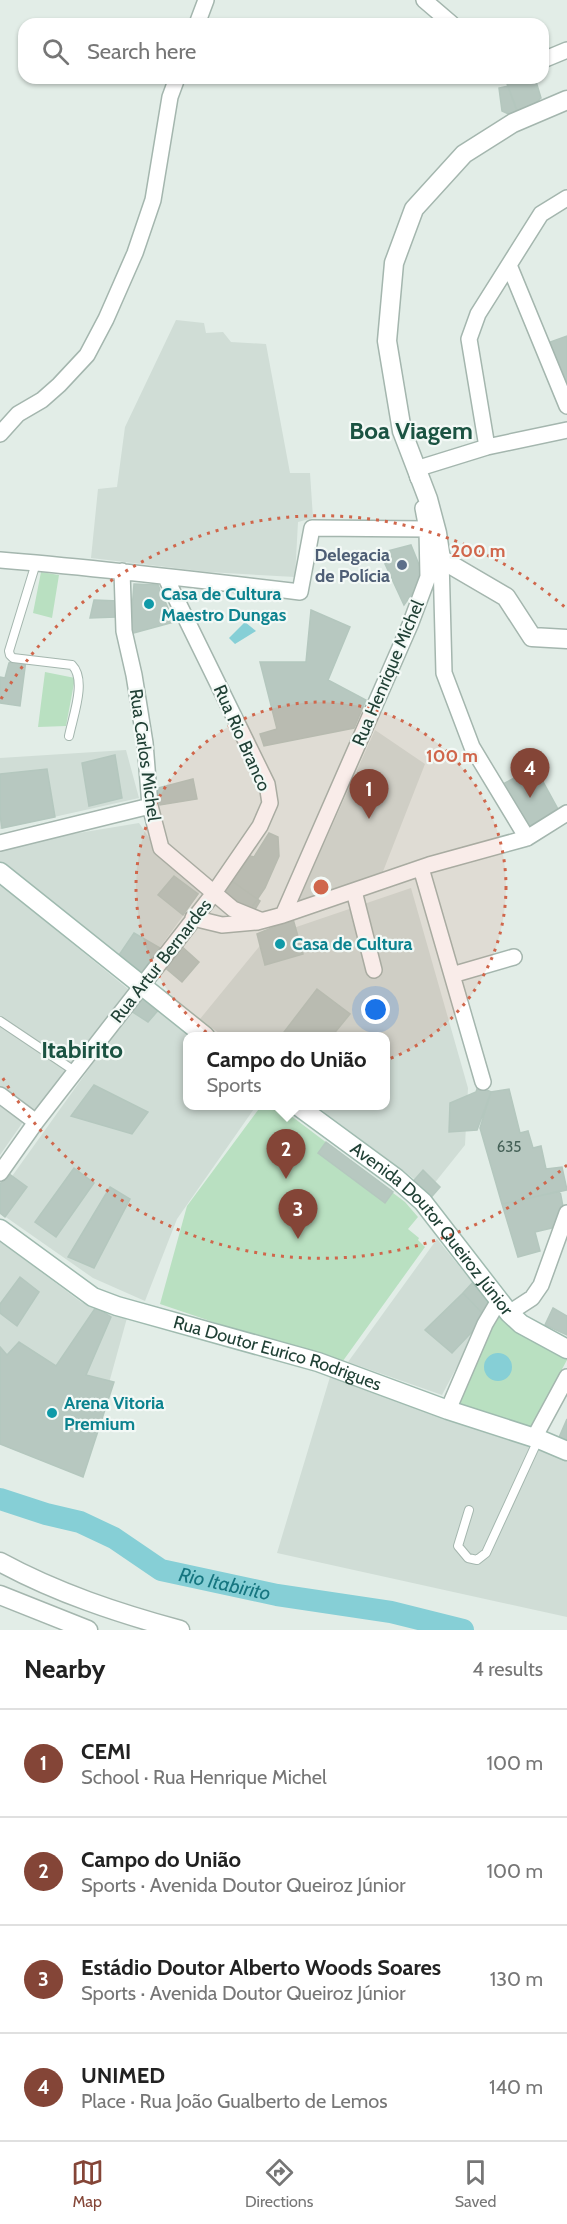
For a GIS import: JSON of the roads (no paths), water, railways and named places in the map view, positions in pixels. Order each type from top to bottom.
[{"type":"main road","points":[[567,100],[513,123],[464,154],[414,209],[394,263],[387,342],[402,431],[428,499],[441,559],[506,597],[532,636],[567,639]]},
{"type":"main road","points":[[0,872],[200,1032]]},
{"type":"main road","name":"Avenida Doutor Queiroz Júnior","points":[[303,1110],[396,1178],[423,1202],[504,1307],[521,1324],[567,1349]]},
{"type":"main road","name":"Rua Doutor Eurico Rodrigues","points":[[0,1229],[93,1297],[117,1306],[318,1362],[448,1410],[536,1438],[567,1451]]},
{"type":"main road","points":[[0,1562],[92,1603],[180,1630]]},
{"type":"main road","points":[[0,1595],[88,1630]]},
{"type":"street","points":[[199,18],[206,0]]},
{"type":"street","points":[[424,0],[445,18]]},
{"type":"street","points":[[549,58],[567,50]]},
{"type":"street","points":[[0,434],[18,414],[42,400],[59,385],[87,354],[106,319],[135,253],[153,200],[170,97],[175,84]]},
{"type":"street","points":[[487,447],[469,339],[478,314],[542,214],[567,198]]},
{"type":"street","points":[[509,265],[567,406]]},
{"type":"street","points":[[417,469],[487,447],[567,430]]},
{"type":"street","name":"Rua Henrique Michel","points":[[283,915],[410,625],[428,577],[427,529],[417,469]]},
{"type":"street","points":[[0,560],[122,571],[300,592],[312,528],[427,529]]},
{"type":"street","points":[[441,559],[444,673],[471,747],[527,838]]},
{"type":"street","name":"Rua Carlos Michel","points":[[122,571],[124,632],[143,732],[150,806],[161,848],[232,909],[263,921]]},
{"type":"street","name":"Rua Rio Branco","points":[[166,578],[267,784],[270,803],[260,826],[214,893]]},
{"type":"street","points":[[0,843],[150,806]]},
{"type":"street","points":[[193,918],[222,925],[263,921],[425,866],[527,838],[567,813]]},
{"type":"street","points":[[425,866],[452,975],[483,1083]]},
{"type":"street","points":[[354,891],[374,970]]},
{"type":"street","name":"Rua Artur Bernardes","points":[[0,1173],[36,1122],[214,893]]},
{"type":"street","points":[[452,975],[514,957]]},
{"type":"street","points":[[0,1095],[36,1122]]},
{"type":"street","points":[[448,1410],[485,1324],[504,1307],[532,1298],[542,1285],[567,1213]]},
{"type":"street","points":[[536,1438],[567,1377]]},
{"type":"lane","points":[[36,563],[9,651],[13,658],[72,665],[77,670],[80,682],[69,736]]},
{"type":"lane","points":[[0,1021],[75,1072]]},
{"type":"lane","points":[[469,1509],[458,1546],[468,1558],[477,1560],[486,1553],[536,1438]]},
{"type":"water","points":[[245,622],[256,631],[235,644],[229,638]]},
{"type":"water","points":[[498,1353],[508,1357],[512,1367],[508,1377],[498,1381],[488,1377],[484,1367],[488,1357]]},
{"type":"waterway","name":"Rio Itabirito","points":[[0,1499],[80,1522],[114,1538],[161,1570],[277,1595],[391,1612],[463,1630]]},
{"type":"place","name":"Delegacia de Polícia","points":[[402,565]]},
{"type":"place","name":"Casa de Cultura Maestro Dungas","points":[[149,604]]},
{"type":"place","name":"UNIMED","points":[[530,798]]},
{"type":"place","name":"CEMI","points":[[369,819]]},
{"type":"place","name":"Casa de Cultura","points":[[280,944]]},
{"type":"place","name":"Campo do União","points":[[286,1179]]},
{"type":"place","name":"Estádio Doutor Alberto Woods Soares","points":[[298,1239]]},
{"type":"place","name":"Arena Vitoria Premium","points":[[52,1413]]},
{"type":"district","name":"Boa Viagem","points":[[411,431]]},
{"type":"district","name":"Itabirito","points":[[82,1050]]}]
